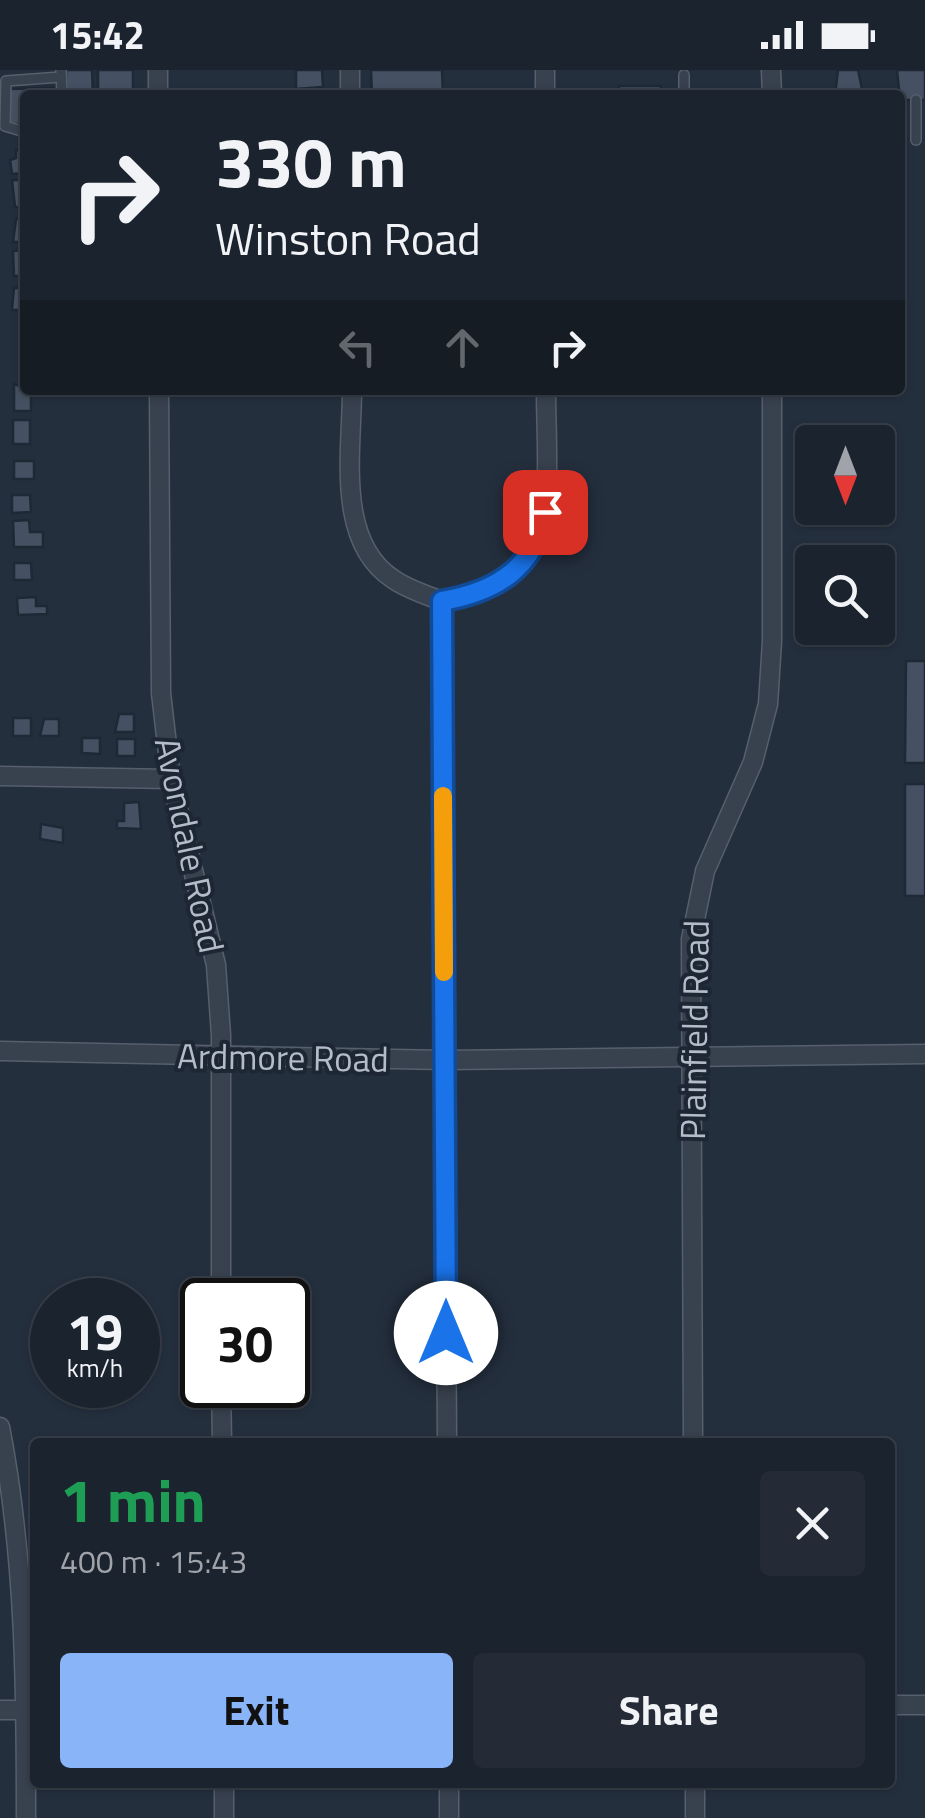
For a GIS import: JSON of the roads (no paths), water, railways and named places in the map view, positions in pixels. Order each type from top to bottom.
[{"type":"street","name":"Avondale Road","points":[[159,395],[160,693],[170,779],[212,940],[220,1056],[221,1278]]},
{"type":"street","points":[[352,395],[352,499],[361,543],[394,580],[442,601],[501,582],[532,552],[546,498],[546,395]]},
{"type":"street","name":"Plainfield Road","points":[[693,1438],[691,1059],[695,906],[705,871],[753,762],[768,704],[772,641],[772,395]]},
{"type":"street","points":[[442,601],[447,1438]]},
{"type":"street","points":[[0,776],[170,779]]},
{"type":"street","name":"Ardmore Road","points":[[0,1051],[444,1060],[925,1054]]},
{"type":"street","points":[[222,1408],[222,1438]]},
{"type":"street","points":[[0,1427],[15,1505],[30,1710],[26,1818]]},
{"type":"street","points":[[895,1704],[925,1704]]},
{"type":"street","points":[[0,1710],[30,1710]]},
{"type":"street","points":[[224,1788],[224,1818]]},
{"type":"street","points":[[449,1788],[449,1818]]},
{"type":"street","points":[[695,1788],[695,1818]]},
{"type":"lane","points":[[20,130],[5,126],[6,81],[61,73]]},
{"type":"lane","points":[[684,74],[684,90]]},
{"type":"lane","points":[[916,100],[916,140]]}]
